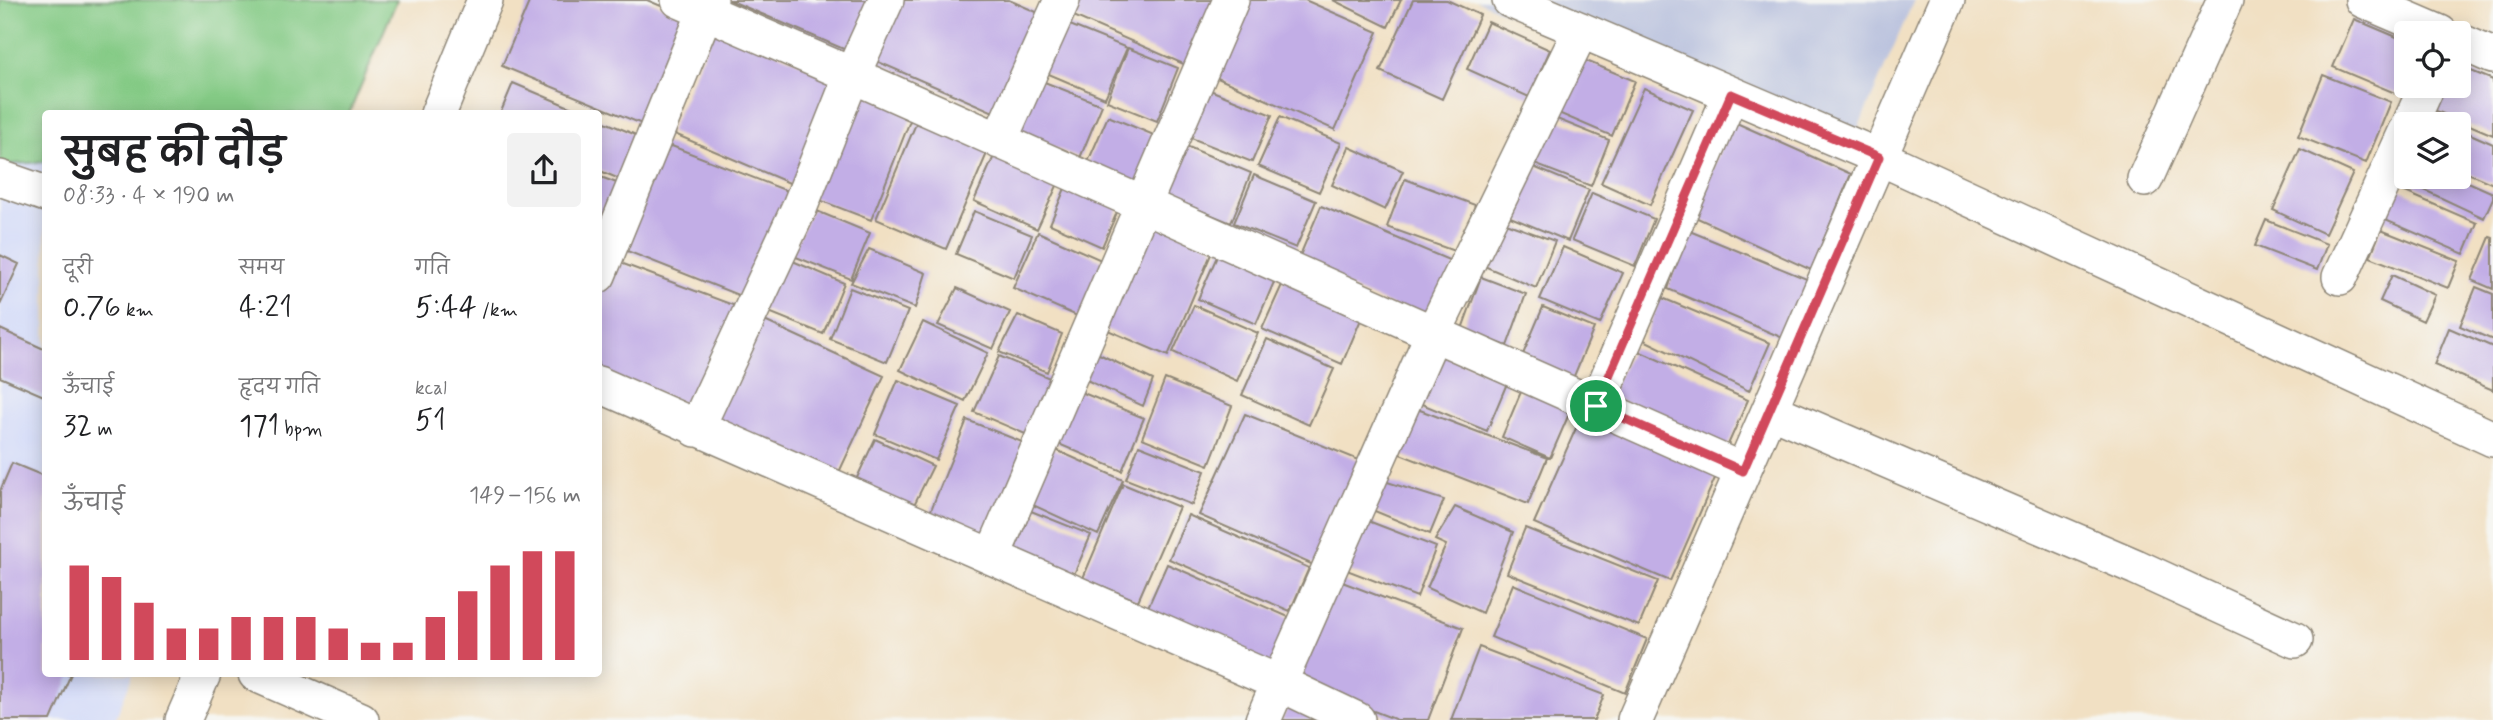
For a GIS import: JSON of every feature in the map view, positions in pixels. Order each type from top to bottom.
[{"type":"street","points":[[440,110],[485,0]]},
{"type":"street","points":[[696,429],[800,206],[852,75],[886,0]]},
{"type":"street","points":[[999,142],[1062,0]]},
{"type":"street","points":[[992,557],[1231,0]]},
{"type":"street","points":[[1510,0],[1879,157],[2493,439]]},
{"type":"street","points":[[1635,720],[1947,0]]},
{"type":"street","points":[[2145,179],[2225,0]]},
{"type":"street","points":[[2363,0],[2413,21]]},
{"type":"street","points":[[602,264],[698,4],[999,142],[1743,471]]},
{"type":"street","points":[[1262,720],[1433,334],[1581,30]]},
{"type":"street","points":[[2471,46],[2493,56]]},
{"type":"street","points":[[1596,406],[1731,94]]},
{"type":"street","points":[[2340,277],[2394,158]]},
{"type":"street","points":[[0,178],[42,193]]},
{"type":"street","points":[[602,386],[1279,683],[1357,720]]},
{"type":"street","points":[[1770,410],[2136,567],[2295,640]]},
{"type":"street","points":[[183,720],[202,677]]},
{"type":"street","points":[[263,677],[361,720]]},
{"type":"shaded area","points":[[1476,0],[1914,0],[1844,161]]},
{"type":"shaded area","points":[[42,162],[42,677],[132,677],[115,720],[0,720],[0,165]]},
{"type":"green space","points":[[0,0],[397,0],[351,110],[42,110],[42,162],[0,165]]},
{"type":"building","points":[[530,0],[647,0],[694,20],[649,127],[502,66]]},
{"type":"building","points":[[729,0],[876,0],[853,53]]},
{"type":"building","points":[[891,0],[1009,0],[1041,14],[998,114],[867,57]]},
{"type":"building","points":[[1074,0],[1216,0],[1188,66],[1069,14]]},
{"type":"building","points":[[1238,0],[1305,0],[1378,32],[1335,130],[1206,73]]},
{"type":"building","points":[[1333,0],[1401,0],[1388,27]]},
{"type":"building","points":[[1413,0],[1447,0],[1480,15],[1442,99],[1380,71]]},
{"type":"building","points":[[2354,19],[2394,36],[2394,93],[2333,67]]},
{"type":"building","points":[[1060,21],[1127,48],[1105,98],[1037,69]]},
{"type":"building","points":[[1488,22],[1550,50],[1529,97],[1467,69]]},
{"type":"building","points":[[715,27],[846,82],[801,188],[670,132]]},
{"type":"building","points":[[1128,48],[1178,68],[1157,121],[1107,101]]},
{"type":"building","points":[[1579,58],[1635,81],[1612,136],[1556,112]]},
{"type":"building","points":[[2471,71],[2493,80],[2493,135],[2471,126],[2471,112],[2434,110],[2439,98],[2471,98]]},
{"type":"building","points":[[2323,75],[2391,102],[2366,163],[2298,136]]},
{"type":"building","points":[[1037,79],[1102,105],[1080,158],[1015,132]]},
{"type":"building","points":[[513,83],[577,110],[502,110]]},
{"type":"building","points":[[1200,86],[1272,115],[1252,162],[1181,134]]},
{"type":"building","points":[[1644,88],[1693,110],[1650,205],[1601,183]]},
{"type":"building","points":[[852,89],[913,113],[871,220],[809,196]]},
{"type":"building","points":[[920,114],[991,144],[946,249],[876,219]]},
{"type":"building","points":[[1547,115],[1609,140],[1591,186],[1529,162]]},
{"type":"building","points":[[1108,116],[1161,138],[1140,187],[1087,164]]},
{"type":"building","points":[[1280,117],[1341,143],[1319,192],[1258,166]]},
{"type":"building","points":[[602,121],[648,140],[629,183],[602,172]]},
{"type":"building","points":[[1732,121],[1851,174],[1811,270],[1693,216]]},
{"type":"building","points":[[2471,134],[2493,144],[2493,184],[2471,174]]},
{"type":"building","points":[[1174,141],[1251,173],[1231,223],[1154,191]]},
{"type":"building","points":[[664,143],[795,194],[748,299],[622,249]]},
{"type":"building","points":[[998,147],[1062,175],[1037,229],[974,201]]},
{"type":"building","points":[[1349,147],[1403,171],[1385,210],[1332,185]]},
{"type":"building","points":[[2300,149],[2353,173],[2325,234],[2273,210]]},
{"type":"building","points":[[1524,163],[1589,190],[1568,241],[1503,214]]},
{"type":"building","points":[[1254,175],[1316,201],[1296,248],[1234,223]]},
{"type":"building","points":[[602,178],[630,188],[602,229]]},
{"type":"building","points":[[1405,179],[1475,205],[1457,252],[1387,227]]},
{"type":"building","points":[[1068,181],[1121,203],[1102,247],[1050,224]]},
{"type":"building","points":[[2471,183],[2493,193],[2484,218],[2422,189],[2471,189]]},
{"type":"building","points":[[2396,189],[2398,189],[2477,223],[2464,254],[2383,219]]},
{"type":"building","points":[[1592,193],[1654,219],[1635,266],[1572,240]]},
{"type":"building","points":[[1321,206],[1456,263],[1431,322],[1296,265]]},
{"type":"building","points":[[812,209],[870,233],[851,279],[791,255]]},
{"type":"building","points":[[974,211],[1032,235],[1014,278],[956,254]]},
{"type":"building","points":[[1149,219],[1214,247],[1168,356],[1103,328]]},
{"type":"building","points":[[1497,220],[1555,241],[1536,288],[1477,263]]},
{"type":"building","points":[[2266,220],[2327,244],[2317,270],[2255,246]]},
{"type":"building","points":[[1687,230],[1814,282],[1790,341],[1668,289]]},
{"type":"building","points":[[2381,230],[2459,261],[2448,288],[2370,257]]},
{"type":"building","points":[[1038,232],[1108,263],[1084,319],[1013,288]]},
{"type":"building","points":[[2490,237],[2493,238],[2493,289],[2472,280]]},
{"type":"building","points":[[1223,243],[1280,268],[1256,324],[1198,299]]},
{"type":"building","points":[[1563,247],[1623,273],[1600,324],[1540,299]]},
{"type":"building","points":[[869,249],[926,273],[915,308],[851,283]]},
{"type":"building","points":[[0,255],[19,264],[0,305]]},
{"type":"building","points":[[781,256],[844,283],[823,334],[759,308]]},
{"type":"building","points":[[610,259],[741,308],[697,408],[602,373],[602,279]]},
{"type":"building","points":[[2392,275],[2435,295],[2423,321],[2380,301]]},
{"type":"building","points":[[1286,276],[1365,310],[1342,364],[1262,329]]},
{"type":"building","points":[[1481,277],[1526,294],[1507,346],[1462,329]]},
{"type":"building","points":[[2476,287],[2493,294],[2493,340],[2460,326]]},
{"type":"building","points":[[850,288],[908,311],[887,362],[830,339]]},
{"type":"building","points":[[957,288],[1010,312],[993,349],[938,325]]},
{"type":"building","points":[[1660,297],[1770,343],[1749,391],[1644,340]]},
{"type":"building","points":[[1194,305],[1258,333],[1237,381],[1173,352]]},
{"type":"building","points":[[1543,307],[1594,328],[1572,381],[1521,359]]},
{"type":"building","points":[[1018,315],[1062,334],[1047,372],[999,352]]},
{"type":"building","points":[[758,318],[884,376],[834,483],[709,426]]},
{"type":"building","points":[[923,322],[988,353],[965,401],[900,370]]},
{"type":"building","points":[[2449,328],[2493,347],[2493,390],[2434,365]]},
{"type":"building","points":[[0,329],[42,348],[42,395],[0,377]]},
{"type":"building","points":[[1267,339],[1334,369],[1309,425],[1242,395]]},
{"type":"building","points":[[1632,348],[1748,400],[1727,447],[1610,396]]},
{"type":"building","points":[[1433,350],[1508,381],[1487,431],[1412,400]]},
{"type":"building","points":[[1097,353],[1153,380],[1143,406],[1080,377]]},
{"type":"building","points":[[999,356],[1061,383],[1037,439],[974,412]]},
{"type":"building","points":[[1165,379],[1232,406],[1209,465],[1142,438]]},
{"type":"building","points":[[898,380],[960,406],[936,460],[875,434]]},
{"type":"building","points":[[1523,387],[1572,407],[1550,458],[1502,437]]},
{"type":"building","points":[[1076,390],[1144,418],[1122,471],[1054,442]]},
{"type":"building","points":[[1404,404],[1547,458],[1528,504],[1387,449]]},
{"type":"building","points":[[1584,410],[1719,469],[1670,581],[1534,523]]},
{"type":"building","points":[[1245,414],[1364,462],[1318,567],[1199,515]]},
{"type":"building","points":[[967,420],[1032,446],[994,541],[929,515]]},
{"type":"building","points":[[875,439],[933,466],[912,509],[855,482]]},
{"type":"building","points":[[1045,445],[1123,480],[1098,535],[1020,499]]},
{"type":"building","points":[[1139,445],[1205,471],[1192,505],[1126,479]]},
{"type":"building","points":[[12,463],[42,475],[42,677],[70,677],[51,720],[0,720],[0,491]]},
{"type":"building","points":[[1378,479],[1444,500],[1430,534],[1365,507]]},
{"type":"building","points":[[1123,484],[1179,507],[1138,601],[1083,578]]},
{"type":"building","points":[[1455,507],[1513,532],[1482,613],[1427,588],[1446,545],[1435,540]]},
{"type":"building","points":[[1031,511],[1091,535],[1072,579],[1013,554]]},
{"type":"building","points":[[1188,515],[1309,568],[1290,611],[1169,559]]},
{"type":"building","points":[[1363,519],[1436,547],[1417,597],[1344,569]]},
{"type":"building","points":[[1525,528],[1658,581],[1639,626],[1507,573]]},
{"type":"building","points":[[1167,564],[1300,622],[1277,674],[1144,616]]},
{"type":"building","points":[[1337,580],[1463,628],[1428,720],[1397,720],[1298,682]]},
{"type":"building","points":[[1513,584],[1647,639],[1625,693],[1491,637]]},
{"type":"building","points":[[1479,647],[1604,695],[1594,720],[1451,720]]},
{"type":"building","points":[[1290,701],[1330,720],[1282,720]]},
{"type":"route","points":[[1731,94],[1879,157],[1743,471],[1596,406],[1731,94]]}]
